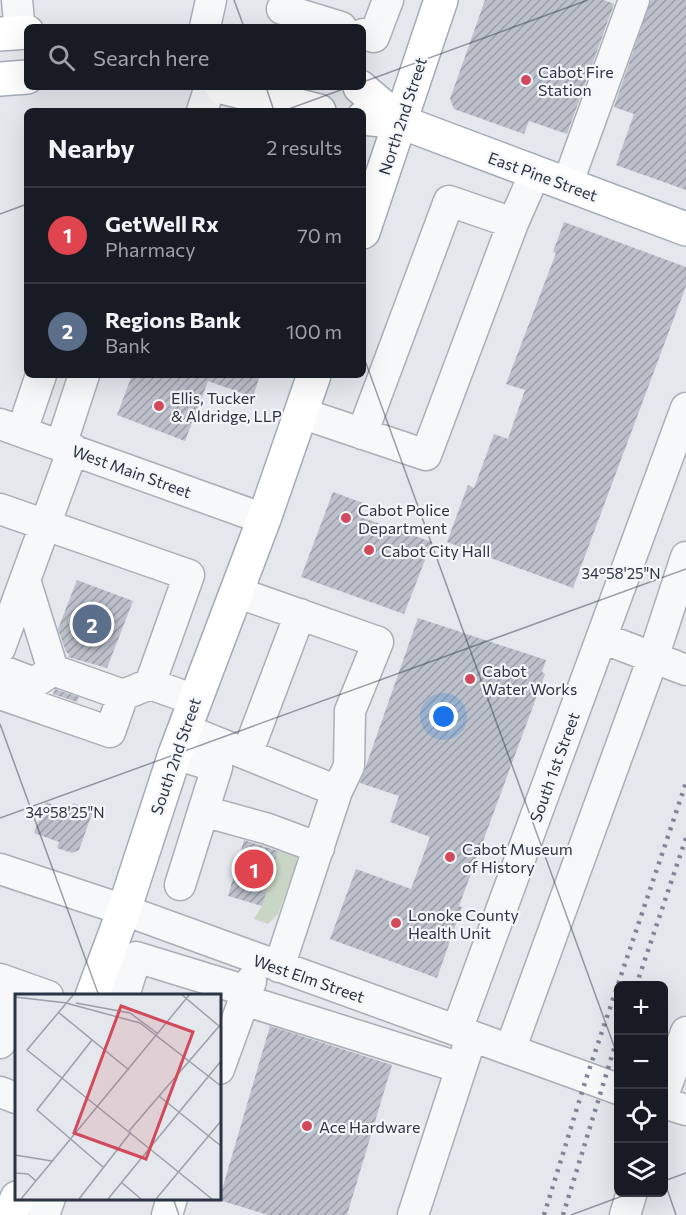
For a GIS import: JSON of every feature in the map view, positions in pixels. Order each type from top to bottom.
[{"type":"main road","name":"North 2nd Street","points":[[366,223],[441,0]]},
{"type":"main road","points":[[0,79],[24,77]]},
{"type":"main road","points":[[234,90],[307,108]]},
{"type":"main road","points":[[364,90],[401,122]]},
{"type":"main road","points":[[366,118],[401,122]]},
{"type":"main road","name":"East Pine Street","points":[[401,122],[686,228]]},
{"type":"main road","points":[[264,519],[313,378]]},
{"type":"main road","name":"South 2nd Street","points":[[93,994],[124,910],[185,728],[264,519]]},
{"type":"main road","points":[[11,1215],[16,1200]]},
{"type":"street","points":[[206,24],[211,0]]},
{"type":"street","points":[[366,34],[374,37],[388,0]]},
{"type":"street","points":[[567,184],[634,0]]},
{"type":"street","points":[[280,12],[329,24]]},
{"type":"street","points":[[203,108],[209,90]]},
{"type":"street","points":[[301,413],[426,455],[513,223],[535,173]]},
{"type":"street","points":[[362,434],[449,201],[513,223]]},
{"type":"street","points":[[11,428],[39,378]]},
{"type":"street","points":[[0,648],[45,525],[83,378]]},
{"type":"street","name":"South 1st Street","points":[[413,1215],[461,1068],[464,1033],[602,638],[686,408]]},
{"type":"street","name":"West Main Street","points":[[11,428],[264,519]]},
{"type":"street","points":[[0,509],[189,575],[137,689],[110,732],[0,694]]},
{"type":"street","points":[[510,1050],[654,658],[686,557]]},
{"type":"street","points":[[25,580],[53,670]]},
{"type":"street","points":[[220,1066],[245,996],[268,964],[319,848],[337,791],[349,766],[350,711],[378,642],[236,592]]},
{"type":"street","points":[[247,754],[300,614]]},
{"type":"street","points":[[602,638],[686,670]]},
{"type":"street","points":[[0,670],[34,683],[53,670],[137,689],[185,728],[217,767],[180,885]]},
{"type":"street","points":[[185,728],[337,791]]},
{"type":"street","points":[[203,811],[268,829],[319,848]]},
{"type":"street","name":"West Elm Street","points":[[0,869],[124,910],[614,1088]]},
{"type":"street","points":[[125,994],[136,957],[461,1068]]},
{"type":"street","points":[[2,1031],[10,982],[43,994]]},
{"type":"street","points":[[665,1089],[686,1032]]},
{"type":"street","points":[[0,1092],[15,1098]]},
{"type":"street","points":[[668,1104],[686,1110]]},
{"type":"street","points":[[625,1215],[630,1197]]},
{"type":"street","points":[[44,1215],[49,1200]]},
{"type":"street","points":[[166,1215],[171,1200]]},
{"type":"green space","points":[[280,841],[296,854],[297,862],[278,914],[268,924],[254,919],[262,906]]},
{"type":"building","name":"Cabot Fire Station","points":[[485,0],[604,0],[614,4],[567,134],[529,121],[524,134],[454,109],[450,99]]},
{"type":"building","points":[[651,0],[686,0],[686,190],[616,165],[634,114],[614,107]]},
{"type":"building","points":[[564,222],[686,267],[686,286],[573,588],[447,542],[468,485],[474,488],[494,434],[508,439],[525,390],[506,384],[556,253],[553,252]]},
{"type":"building","name":"Ellis, Tucker & Aldridge, LLP","points":[[131,378],[259,378],[253,397],[208,381],[185,441],[117,415]]},
{"type":"building","name":"Cabot City Hall","points":[[333,492],[363,503],[358,516],[432,542],[404,614],[301,577]]},
{"type":"building","points":[[77,580],[133,601],[107,668],[68,657],[69,654],[66,652],[58,629]]},
{"type":"building","points":[[418,618],[546,660],[542,672],[545,674],[459,906],[462,907],[437,978],[330,939],[356,869],[411,889],[430,837],[390,822],[399,796],[360,783]]},
{"type":"building","points":[[55,689],[79,697],[77,702],[53,694]]},
{"type":"building","points":[[46,802],[70,811],[73,803],[93,811],[79,850],[72,853],[57,848],[59,842],[34,833]]},
{"type":"building","points":[[244,840],[278,851],[262,906],[228,896]]},
{"type":"building","name":"Ace Hardware","points":[[270,1026],[392,1065],[347,1215],[268,1215],[219,1200]]},
{"type":"railway","points":[[544,1215],[586,1079],[686,783]]},
{"type":"railway","points":[[638,981],[686,838]]},
{"type":"railway","points":[[563,1215],[614,1049]]},
{"type":"place","name":"Cabot Fire Station","points":[[526,80]]},
{"type":"place","name":"Ellis, Tucker & Aldridge, LLP","points":[[159,406]]},
{"type":"place","name":"Cabot Police Department","points":[[346,518]]},
{"type":"place","name":"Cabot City Hall","points":[[369,550]]},
{"type":"place","name":"Regions Bank","points":[[92,624]]},
{"type":"place","name":"Cabot Water Works","points":[[470,679]]},
{"type":"place","name":"Cabot Museum of History","points":[[450,857]]},
{"type":"place","name":"GetWell Rx","points":[[254,869]]},
{"type":"place","name":"Lonoke County Health Unit","points":[[396,923]]},
{"type":"place","name":"Ace Hardware","points":[[307,1126]]}]
